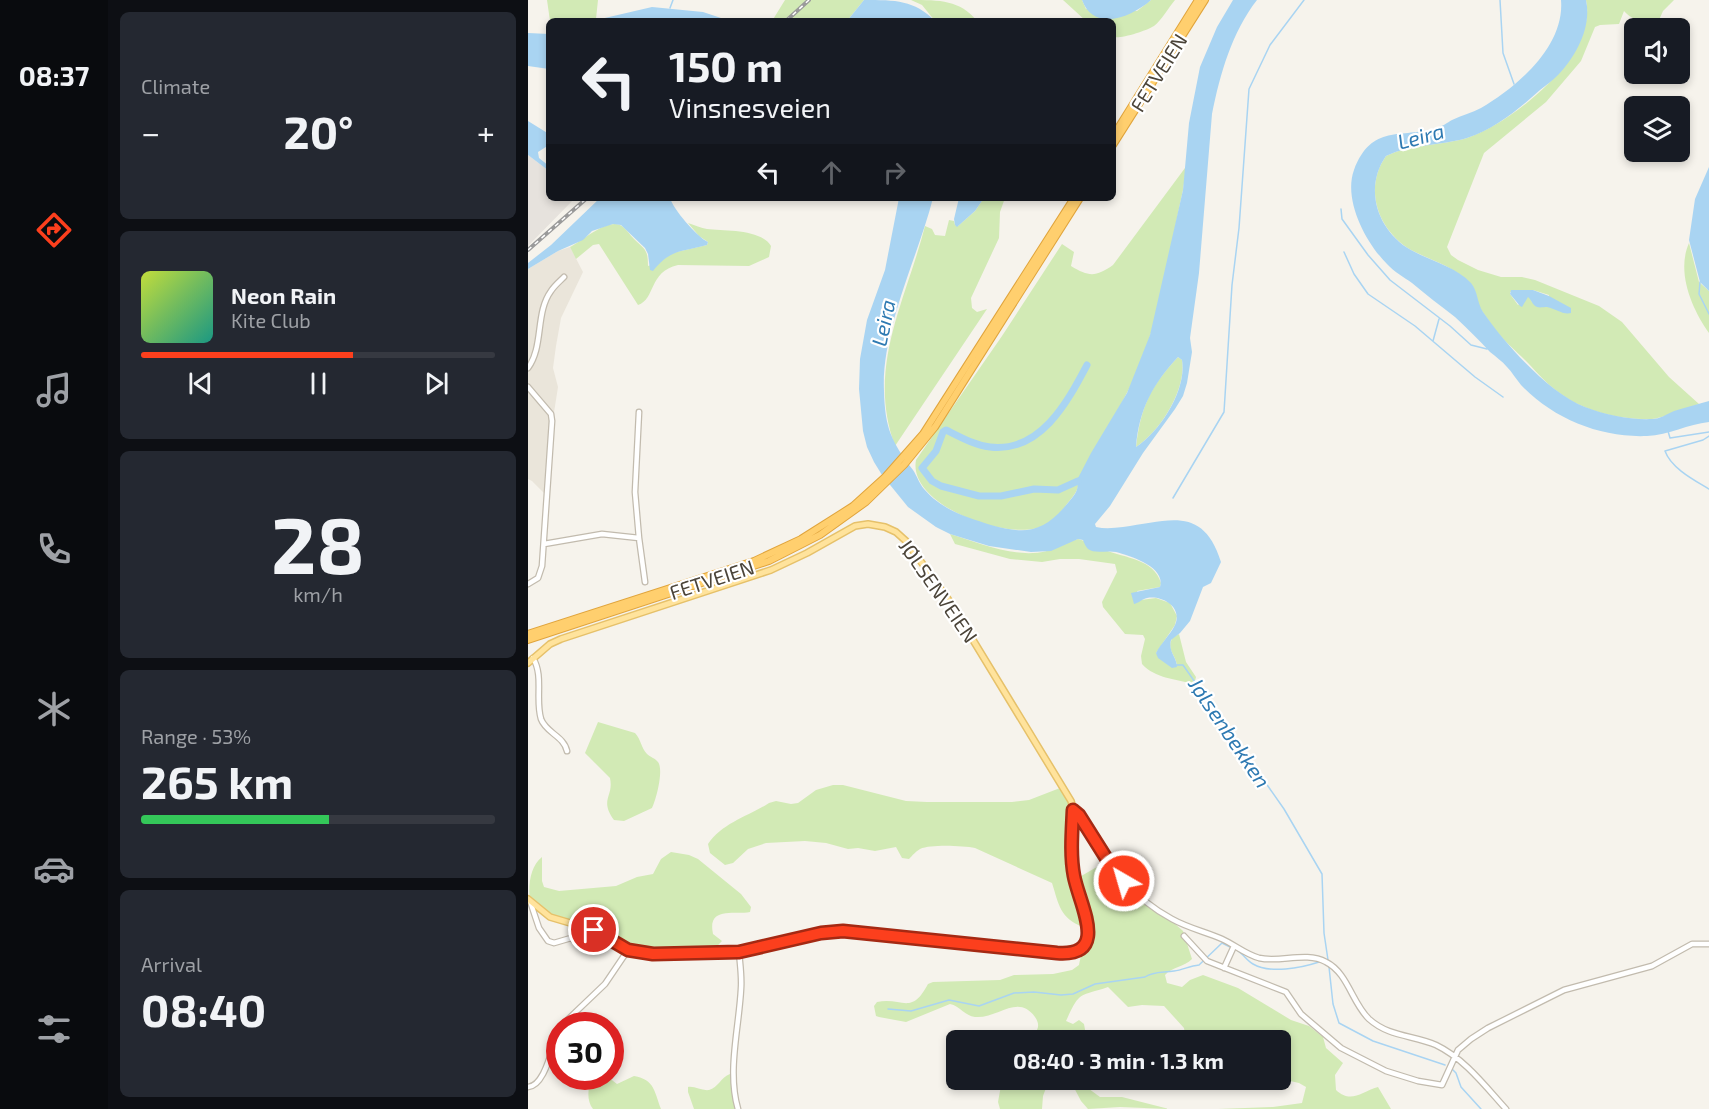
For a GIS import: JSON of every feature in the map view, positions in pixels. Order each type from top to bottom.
[{"type":"highway","name":"FETVEIEN","points":[[1116,130],[1198,0]]},
{"type":"highway","name":"FETVEIEN","points":[[1116,140],[1205,0]]},
{"type":"highway","points":[[909,455],[1072,201]]},
{"type":"highway","points":[[880,486],[947,409],[1078,201]]},
{"type":"highway","name":"FETVEIEN","points":[[528,634],[767,555],[826,524],[880,486]]},
{"type":"highway","name":"FETVEIEN","points":[[528,640],[769,561],[820,535],[855,510],[880,486]]},
{"type":"main road","name":"JØLSENVEIEN","points":[[528,663],[561,639],[771,570],[807,553],[850,528],[868,524],[885,527],[896,532],[906,541],[948,599],[1071,801],[1073,809]]},
{"type":"main road","points":[[529,900],[550,917],[594,930],[628,950],[653,954],[739,952],[821,933],[843,931],[1075,953],[1084,946],[1088,932],[1074,874],[1073,809]]},
{"type":"street","points":[[528,368],[534,359],[550,292],[564,277]]},
{"type":"street","points":[[528,387],[551,414],[544,544],[540,575],[528,584]]},
{"type":"street","points":[[639,412],[634,492],[645,582]]},
{"type":"street","points":[[544,544],[602,534],[639,538]]},
{"type":"street","points":[[534,658],[538,670],[541,719],[548,730],[563,742],[567,751]]},
{"type":"street","name":"JØLSENVEIEN","points":[[1073,809],[1114,869],[1137,893],[1173,920],[1264,959],[1308,958],[1325,961],[1337,971],[1359,1008],[1374,1024],[1396,1035],[1431,1043],[1454,1055]]},
{"type":"street","points":[[529,900],[539,928],[548,942],[554,943],[570,938],[586,948]]},
{"type":"street","points":[[1184,936],[1207,961],[1283,991],[1302,1014],[1335,1044],[1364,1061],[1418,1081],[1442,1085],[1454,1055],[1463,1044],[1488,1028],[1564,990],[1653,966],[1692,944],[1709,944]]},
{"type":"street","points":[[1224,968],[1234,946]]},
{"type":"street","points":[[576,1012],[605,984],[628,950]]},
{"type":"street","points":[[738,1109],[734,1073],[741,989],[739,952]]},
{"type":"street","points":[[1454,1055],[1506,1109]]},
{"type":"street","points":[[528,1087],[536,1086],[542,1079],[546,1067]]},
{"type":"shaded area","points":[[528,155],[546,169],[546,201],[572,201],[528,246]]},
{"type":"shaded area","points":[[570,247],[583,272],[561,318],[556,346],[553,368],[558,387],[547,457],[545,494],[528,479],[528,269],[558,251]]},
{"type":"green space","points":[[547,0],[598,0],[596,18],[550,18]]},
{"type":"green space","points":[[785,0],[864,0],[849,18],[774,18]]},
{"type":"green space","points":[[911,0],[931,0],[956,5],[974,18],[933,18],[922,5]]},
{"type":"green space","points":[[1063,0],[1082,0],[1086,9],[1137,11],[1151,0],[1175,0],[1154,26],[1134,34],[1116,37],[1116,18],[1083,18]]},
{"type":"green space","points":[[1586,0],[1674,0],[1663,11],[1660,18],[1634,18],[1624,11],[1619,24],[1595,27],[1581,61],[1546,102],[1484,153],[1447,247],[1451,255],[1478,270],[1501,277],[1522,277],[1535,280],[1599,306],[1622,322],[1669,377],[1699,404],[1656,418],[1640,419],[1604,414],[1581,406],[1556,391],[1493,327],[1480,308],[1470,283],[1450,268],[1411,250],[1400,242],[1390,232],[1377,208],[1376,182],[1379,169],[1386,156],[1405,149],[1467,138],[1507,118],[1548,84],[1566,63],[1579,42],[1586,21]],"holes":[[[1533,290],[1549,295],[1547,307],[1532,302],[1528,296],[1518,305],[1510,292]]]},
{"type":"green space","points":[[1185,168],[1183,190],[1164,284],[1152,331],[1129,390],[1078,480],[1078,487],[1073,496],[1052,520],[1032,529],[1011,529],[989,525],[945,506],[928,492],[918,477],[916,460],[1002,336],[1062,244],[1074,252],[1071,266],[1077,270],[1092,274],[1107,269],[1113,265]]},
{"type":"green space","points":[[982,201],[1004,201],[1000,212],[999,238],[971,298],[972,308],[977,312],[987,309],[895,446],[887,417],[885,389],[887,361],[892,334],[925,226],[932,229],[935,235],[945,236],[949,220],[954,221],[958,226],[975,211]]},
{"type":"green space","points":[[688,223],[707,229],[759,236],[771,246],[769,257],[749,266],[678,265],[668,268],[657,279],[644,302],[638,305],[599,244],[593,245],[576,259],[570,247],[601,228],[614,224],[620,225],[645,250],[648,266],[672,253],[707,245],[708,242],[699,236]]},
{"type":"green space","points":[[1689,243],[1699,282],[1709,291],[1709,333],[1692,302],[1685,278],[1685,254]]},
{"type":"green space","points":[[1178,357],[1182,360],[1180,384],[1170,409],[1154,431],[1136,447],[1148,398],[1160,378]]},
{"type":"green space","points":[[950,534],[998,549],[1023,553],[1055,549],[1078,539],[1145,564],[1152,569],[1161,583],[1160,587],[1137,591],[1141,600],[1156,598],[1170,603],[1177,616],[1175,625],[1156,653],[1177,667],[1170,645],[1173,637],[1179,634],[1186,662],[1196,677],[1195,681],[1192,684],[1153,673],[1147,669],[1142,664],[1141,656],[1145,639],[1143,635],[1125,634],[1103,607],[1102,602],[1117,572],[1115,564],[1079,559],[1042,562],[1010,559],[955,544]]},
{"type":"green space","points":[[598,722],[635,733],[645,752],[660,766],[659,785],[652,808],[624,821],[614,820],[608,807],[610,778],[585,753]]},
{"type":"green space","points":[[833,785],[843,785],[906,801],[1012,802],[1029,800],[1060,788],[1074,804],[1070,864],[1076,879],[1109,860],[1120,875],[1183,931],[1192,959],[1165,975],[1167,983],[1182,987],[1190,980],[1203,975],[1238,988],[1291,1020],[1309,1026],[1323,1037],[1326,1048],[1343,1063],[1335,1075],[1336,1090],[1351,1097],[1378,1087],[1391,1109],[1218,1109],[1273,1107],[1302,1103],[1306,1087],[1291,1081],[1291,1030],[1184,1030],[1164,1006],[1128,1007],[1108,987],[1081,996],[1074,1004],[1066,1021],[1073,1024],[1079,1020],[1084,1024],[1085,1030],[1036,1030],[1038,1024],[1035,1017],[1022,1007],[975,1017],[950,1004],[906,1022],[876,1016],[874,1006],[877,1002],[906,1003],[917,1000],[928,984],[933,982],[1000,980],[1014,975],[1053,974],[1072,970],[1079,965],[1085,932],[1083,927],[1065,915],[1052,883],[975,848],[925,847],[909,859],[902,858],[896,847],[875,851],[848,849],[826,843],[805,841],[766,843],[748,849],[733,863],[725,865],[710,853],[708,844],[736,820],[776,801],[798,803],[816,790]]},
{"type":"green space","points":[[671,852],[698,859],[741,894],[751,907],[750,912],[723,914],[714,919],[713,934],[722,941],[713,950],[632,950],[595,930],[548,915],[530,901],[531,877],[542,857],[544,887],[559,891],[616,886],[637,877],[653,874],[661,859]]},
{"type":"green space","points":[[730,1074],[733,1079],[738,1109],[694,1109],[688,1087],[709,1090]]},
{"type":"green space","points":[[634,1076],[650,1083],[661,1109],[593,1109],[589,1102],[588,1090],[624,1090],[624,1081]]},
{"type":"green space","points":[[1000,1090],[1045,1090],[1042,1109],[1000,1109],[998,1102]]},
{"type":"green space","points":[[1075,1090],[1090,1090],[1100,1097],[1122,1097],[1169,1109],[1120,1107],[1088,1109]]},
{"type":"water","points":[[864,0],[886,0],[912,5],[932,18],[849,18]]},
{"type":"water","points":[[1082,0],[1151,0],[1134,12],[1116,18],[1101,18],[1088,10]]},
{"type":"water","name":"Leira","points":[[1233,0],[1257,0],[1248,12],[1228,54],[1212,114],[1199,273],[1190,338],[1192,352],[1183,396],[1143,453],[1110,506],[1095,524],[1096,527],[1110,528],[1169,520],[1182,521],[1194,524],[1205,532],[1214,544],[1221,562],[1211,583],[1203,587],[1190,621],[1171,640],[1177,667],[1172,668],[1158,658],[1156,653],[1175,625],[1177,619],[1174,608],[1159,598],[1145,599],[1134,604],[1131,593],[1160,587],[1158,574],[1153,568],[1130,556],[1088,549],[1083,540],[1078,539],[1051,551],[1031,552],[989,546],[950,534],[908,507],[882,475],[867,447],[859,389],[860,359],[867,320],[885,270],[898,201],[932,201],[888,343],[884,391],[886,415],[894,442],[924,489],[955,512],[991,525],[1014,530],[1034,529],[1042,526],[1059,513],[1072,499],[1078,487],[1077,480],[1091,453],[1127,393],[1150,335],[1183,190],[1189,123],[1200,67],[1217,27]],"holes":[[[1178,357],[1182,360],[1182,371],[1176,396],[1163,420],[1136,447],[1144,409],[1161,377]]]},
{"type":"water","name":"Leira","points":[[1561,0],[1586,0],[1587,20],[1585,31],[1576,50],[1558,75],[1523,105],[1487,130],[1457,141],[1405,149],[1386,156],[1379,169],[1376,182],[1375,195],[1378,208],[1390,232],[1400,242],[1418,254],[1458,272],[1471,283],[1483,312],[1503,338],[1557,391],[1585,407],[1627,418],[1658,418],[1709,401],[1709,422],[1655,435],[1630,436],[1595,430],[1563,417],[1548,408],[1521,385],[1511,371],[1455,317],[1390,267],[1371,245],[1358,220],[1351,182],[1361,155],[1369,145],[1389,136],[1441,126],[1481,108],[1509,89],[1523,77],[1547,49],[1560,17]]},
{"type":"water","points":[[652,7],[703,12],[721,18],[605,18]]},
{"type":"water","points":[[528,33],[546,34],[546,69],[528,66]]},
{"type":"water","points":[[528,121],[546,132],[546,147],[538,152],[539,158],[546,164],[546,169],[528,155]]},
{"type":"water","points":[[1709,167],[1709,291],[1700,282],[1689,240],[1695,199]]},
{"type":"water","points":[[597,201],[672,201],[686,222],[708,242],[707,245],[671,255],[653,271],[650,270],[645,248],[621,225],[613,224],[592,231],[583,240],[558,251],[528,269],[528,263],[551,245]]},
{"type":"water","points":[[958,201],[982,201],[975,211],[957,227],[954,219]]},
{"type":"water","points":[[1511,290],[1533,290],[1549,296],[1571,308],[1571,313],[1537,307],[1528,297],[1522,307],[1510,294]]},
{"type":"waterway","points":[[670,8],[673,0]]},
{"type":"waterway","points":[[1173,498],[1224,412],[1232,285],[1239,228],[1249,89],[1270,45],[1304,0]]},
{"type":"waterway","points":[[1500,0],[1503,53],[1514,84]]},
{"type":"waterway","points":[[1341,209],[1342,219],[1368,255],[1390,280],[1471,345],[1487,349]]},
{"type":"waterway","points":[[1344,252],[1354,274],[1368,294],[1415,326],[1475,377],[1503,397]]},
{"type":"waterway","points":[[1700,282],[1699,294],[1709,314]]},
{"type":"waterway","points":[[1433,341],[1439,319]]},
{"type":"waterway","points":[[922,468],[936,451],[943,432],[946,430],[973,443],[990,447],[1008,447],[1037,434],[1061,409],[1087,365]]},
{"type":"waterway","points":[[1668,431],[1670,438],[1709,432]]},
{"type":"waterway","points":[[1709,436],[1703,440],[1665,451],[1672,463],[1690,478],[1709,489]]},
{"type":"waterway","points":[[922,468],[932,481],[941,486],[979,496],[1001,496],[1034,489],[1058,490],[1078,481]]},
{"type":"waterway","name":"Jølsenbekken","points":[[1176,665],[1183,665],[1284,809],[1322,874],[1324,933],[1328,960]]},
{"type":"waterway","points":[[888,1009],[911,1011],[949,1000],[979,1006],[1014,993],[1073,994],[1095,984],[1145,977],[1199,965],[1222,943],[1230,947]]},
{"type":"waterway","points":[[1235,949],[1253,964],[1268,969],[1295,968],[1319,962]]},
{"type":"waterway","points":[[1329,967],[1333,1004],[1339,1023],[1373,1041],[1445,1065]]},
{"type":"waterway","points":[[1452,1069],[1461,1087],[1481,1109]]},
{"type":"railway","points":[[789,18],[809,0]]},
{"type":"railway","points":[[528,250],[584,201]]},
{"type":"route","points":[[594,930],[628,950],[645,954],[739,952],[821,933],[843,931],[1066,954],[1075,953],[1084,946],[1088,932],[1074,874],[1073,810],[1079,815],[1108,861],[1124,881]]}]
